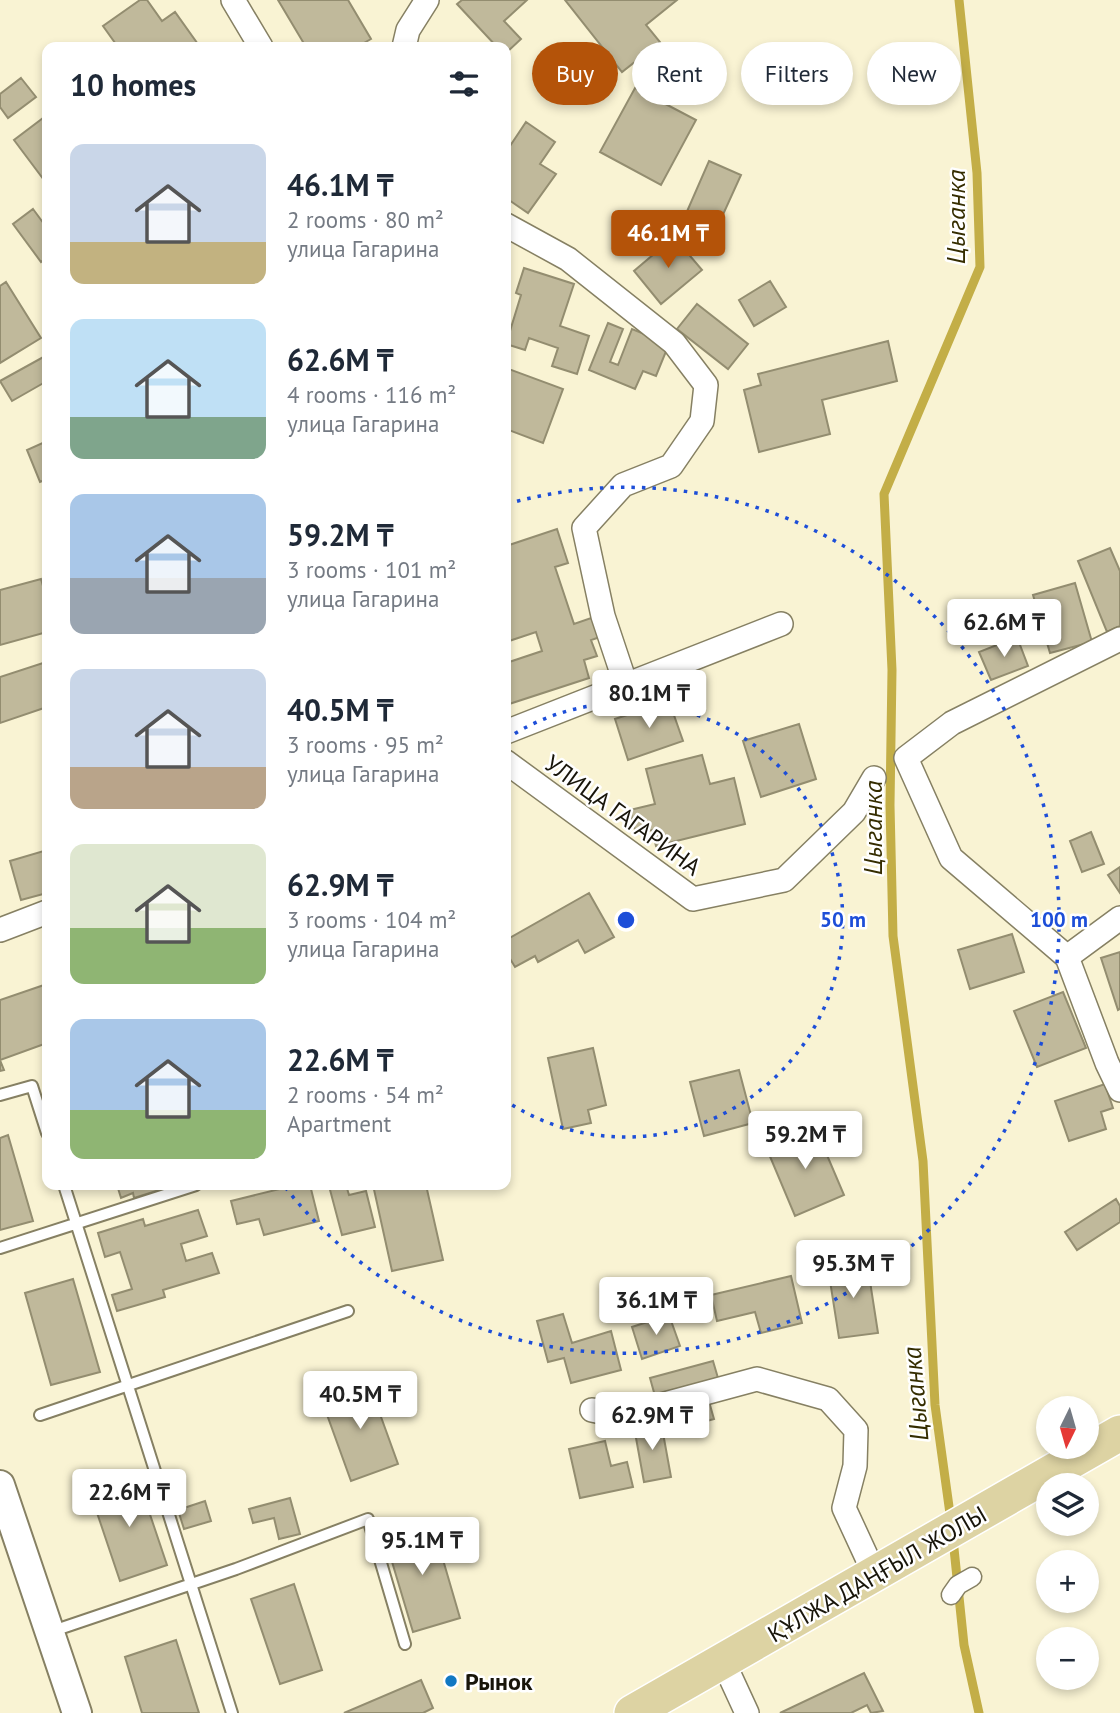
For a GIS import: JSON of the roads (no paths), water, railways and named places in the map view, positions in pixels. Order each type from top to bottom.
[{"type":"main road","name":"ҚҰЛЖА ДАҢҒЫЛ ЖОЛЫ","points":[[632,1713],[1120,1433]]},
{"type":"street","points":[[233,0],[258,42]]},
{"type":"street","points":[[405,42],[408,30],[426,0]]},
{"type":"street","points":[[511,228],[568,259],[674,342],[706,385],[702,421],[671,467],[622,485],[584,528],[603,616],[625,685]]},
{"type":"street","points":[[511,730],[781,624]]},
{"type":"street","points":[[1120,639],[952,723],[906,758],[951,858],[1067,957],[1120,1090]]},
{"type":"street","name":"УЛИЦА ГАГАРИНА","points":[[511,766],[693,899],[784,880],[854,812],[874,778]]},
{"type":"street","points":[[0,930],[42,914]]},
{"type":"street","points":[[1067,957],[1120,918]]},
{"type":"street","points":[[592,1410],[620,1416],[757,1379],[828,1399],[856,1430],[855,1466],[844,1508],[875,1575]]},
{"type":"street","points":[[0,1485],[77,1713]]},
{"type":"street","points":[[951,1595],[958,1585],[972,1577]]},
{"type":"street","points":[[723,1661],[747,1713]]},
{"type":"lane","points":[[0,1095],[32,1086],[42,1117]]},
{"type":"lane","points":[[66,1190],[232,1713]]},
{"type":"lane","points":[[0,1248],[181,1190]]},
{"type":"lane","points":[[40,1415],[348,1311]]},
{"type":"lane","points":[[50,1632],[192,1584],[368,1519],[405,1644]]},
{"type":"waterway","name":"Цыганка","points":[[951,1521],[935,1405],[923,1161],[893,936],[890,805],[892,670],[884,494],[980,267],[977,173],[959,0]]},
{"type":"waterway","name":"Цыганка","points":[[953,1539],[964,1645],[979,1713]]},
{"type":"place","name":"Рынок","points":[[451,1681]]}]
